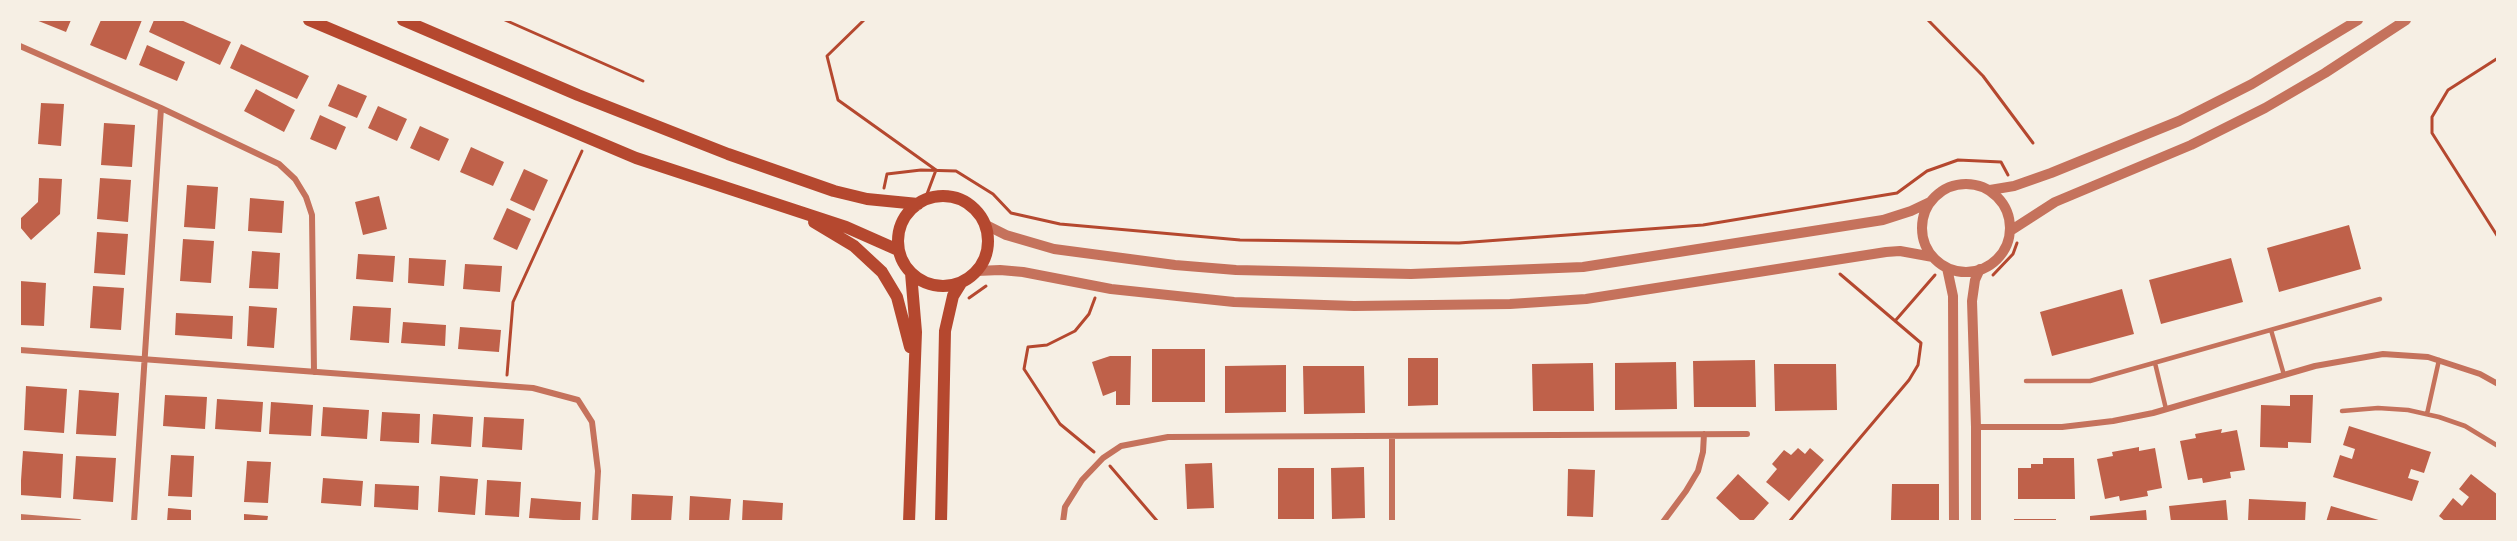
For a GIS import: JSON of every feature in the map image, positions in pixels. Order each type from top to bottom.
[{"type":"main road","points":[[309,20],[636,158],[846,226],[898,250]]},
{"type":"main road","points":[[403,20],[578,95],[728,154],[834,191],[880,201],[921,202],[943,196],[961,200],[975,209],[988,235],[987,250],[977,271],[961,283],[953,296],[945,331],[941,522]]},
{"type":"main road","points":[[921,202],[901,224],[897,241],[901,259],[911,273],[925,283],[934,285],[961,283]]},
{"type":"main road","points":[[797,212],[854,246],[882,272],[897,297],[914,369]]},
{"type":"main road","points":[[909,522],[916,310],[911,273]]},
{"type":"street","points":[[984,224],[1006,235],[1054,249],[1175,265],[1248,270],[1422,274],[1583,267],[1882,220],[1930,202],[1942,191],[1957,184],[1974,184],[1990,190],[2014,186],[2179,120],[2252,84],[2358,20]]},
{"type":"street","points":[[2010,231],[2055,202],[2191,145],[2265,108],[2325,73],[2406,20]]},
{"type":"street","points":[[20,53],[20,46],[161,108],[279,164],[295,179],[306,197],[312,215],[314,372]]},
{"type":"street","points":[[134,522],[161,108]]},
{"type":"street","points":[[977,271],[999,270],[1100,287],[1234,302],[1354,306],[1510,304],[1586,299],[1900,251],[1933,257],[1945,266],[1966,272],[1980,269],[1998,257],[2007,245],[2010,231],[2007,212],[1990,190]]},
{"type":"street","points":[[1930,202],[1923,218],[1922,234],[1933,257]]},
{"type":"street","points":[[1945,266],[1953,297],[1954,522]]},
{"type":"street","points":[[1976,522],[1972,301],[1975,279],[1980,269]]},
{"type":"street","points":[[20,350],[533,388],[578,400],[592,422],[598,471],[595,522]]},
{"type":"street","points":[[1976,427],[2062,427],[2113,421],[2166,409],[2314,366],[2383,354],[2428,357],[2480,374],[2498,384]]},
{"type":"street","points":[[1663,522],[1698,471],[1703,452],[1704,434]]},
{"type":"street","points":[[1063,522],[1065,507],[1082,480],[1103,458],[1121,446],[1168,437],[1747,434]]},
{"type":"street","points":[[1392,437],[1392,522]]},
{"type":"street","points":[[20,517],[79,522]]},
{"type":"lane","points":[[2026,381],[2090,381],[2380,299]]},
{"type":"lane","points":[[2271,330],[2284,375]]},
{"type":"lane","points":[[2427,414],[2439,360]]},
{"type":"lane","points":[[2155,363],[2166,409]]},
{"type":"lane","points":[[2342,411],[2378,408],[2427,414],[2465,426],[2498,447]]},
{"type":"path","points":[[505,20],[644,81]]},
{"type":"path","points":[[864,20],[826,56],[838,100],[936,170]]},
{"type":"path","points":[[1928,20],[1983,76],[2033,143]]},
{"type":"path","points":[[2498,58],[2448,90],[2432,117],[2432,132],[2498,237]]},
{"type":"path","points":[[506,386],[513,302],[588,138]]},
{"type":"path","points":[[880,201],[887,174],[921,170],[956,171],[993,194],[1011,213],[1060,224],[1240,240],[1459,243],[1702,225],[1897,193],[1927,171],[1958,160],[2001,162],[2014,186]]},
{"type":"path","points":[[921,202],[936,170]]},
{"type":"path","points":[[1987,279],[1999,271],[2013,254],[2024,221]]},
{"type":"path","points":[[1789,522],[1909,380],[1918,365],[1921,343],[1826,261]]},
{"type":"path","points":[[1895,321],[1945,266]]},
{"type":"path","points":[[963,303],[987,285],[999,270]]},
{"type":"path","points":[[1100,287],[1089,314],[1075,331],[1047,345],[1028,347],[1024,369],[1060,424],[1103,458],[1158,522]]},
{"type":"building","points":[[36,20],[71,20],[66,32]]},
{"type":"building","points":[[101,20],[142,20],[126,60],[90,45]]},
{"type":"building","points":[[154,20],[181,20],[231,42],[220,65],[149,32]]},
{"type":"building","points":[[241,44],[309,76],[297,99],[230,68]]},
{"type":"building","points":[[147,45],[185,62],[177,81],[139,65]]},
{"type":"building","points":[[338,84],[367,96],[357,118],[328,106]]},
{"type":"building","points":[[256,89],[295,110],[284,132],[244,111]]},
{"type":"building","points":[[41,103],[64,104],[61,146],[38,144]]},
{"type":"building","points":[[378,106],[407,119],[397,141],[368,128]]},
{"type":"building","points":[[320,115],[346,127],[336,150],[310,139]]},
{"type":"building","points":[[104,123],[135,125],[132,167],[101,165]]},
{"type":"building","points":[[420,126],[449,139],[439,161],[410,148]]},
{"type":"building","points":[[471,147],[504,162],[493,186],[460,172]]},
{"type":"building","points":[[524,169],[548,180],[534,211],[510,200]]},
{"type":"building","points":[[39,178],[62,179],[60,214],[31,240],[20,227],[20,219],[38,202]]},
{"type":"building","points":[[100,178],[131,180],[128,222],[97,219]]},
{"type":"building","points":[[187,185],[218,187],[215,229],[184,227]]},
{"type":"building","points":[[379,196],[387,229],[363,235],[355,202]]},
{"type":"building","points":[[250,198],[284,201],[282,233],[248,231]]},
{"type":"building","points":[[507,208],[531,219],[517,250],[493,239]]},
{"type":"building","points":[[2349,225],[2361,269],[2279,292],[2267,248]]},
{"type":"building","points":[[97,232],[128,234],[125,275],[94,273]]},
{"type":"building","points":[[183,239],[214,241],[211,283],[180,281]]},
{"type":"building","points":[[252,251],[280,253],[278,289],[249,288]]},
{"type":"building","points":[[358,254],[395,256],[393,282],[356,279]]},
{"type":"building","points":[[409,258],[446,260],[444,286],[408,283]]},
{"type":"building","points":[[2231,258],[2243,302],[2161,324],[2149,280]]},
{"type":"building","points":[[465,264],[502,266],[500,292],[463,289]]},
{"type":"building","points":[[20,281],[46,283],[44,326],[20,325]]},
{"type":"building","points":[[93,286],[124,288],[121,330],[90,328]]},
{"type":"building","points":[[2122,289],[2134,334],[2052,356],[2040,312]]},
{"type":"building","points":[[249,306],[277,308],[274,348],[247,346]]},
{"type":"building","points":[[353,306],[391,308],[389,343],[350,340]]},
{"type":"building","points":[[176,313],[233,316],[232,339],[175,335]]},
{"type":"building","points":[[403,322],[446,325],[445,346],[401,343]]},
{"type":"building","points":[[460,327],[501,330],[499,352],[458,349]]},
{"type":"building","points":[[1152,349],[1205,349],[1205,402],[1152,402]]},
{"type":"building","points":[[1110,356],[1131,356],[1130,405],[1116,405],[1116,391],[1103,396],[1092,362]]},
{"type":"building","points":[[1408,358],[1438,358],[1438,405],[1408,406]]},
{"type":"building","points":[[1755,360],[1756,407],[1694,407],[1693,361]]},
{"type":"building","points":[[1676,362],[1677,409],[1615,410],[1615,363]]},
{"type":"building","points":[[1593,363],[1594,411],[1533,411],[1532,364]]},
{"type":"building","points":[[1774,364],[1836,364],[1837,410],[1775,411]]},
{"type":"building","points":[[1286,365],[1286,412],[1225,413],[1225,366]]},
{"type":"building","points":[[1303,366],[1364,366],[1365,413],[1304,414]]},
{"type":"building","points":[[26,386],[67,389],[64,433],[24,430]]},
{"type":"building","points":[[79,390],[119,393],[116,436],[76,434]]},
{"type":"building","points":[[165,395],[207,397],[205,429],[163,426]]},
{"type":"building","points":[[2290,395],[2313,395],[2311,443],[2288,442],[2288,448],[2260,447],[2261,405],[2290,406]]},
{"type":"building","points":[[217,399],[263,402],[261,432],[215,429]]},
{"type":"building","points":[[271,402],[313,405],[311,436],[269,434]]},
{"type":"building","points":[[323,407],[369,410],[367,439],[321,436]]},
{"type":"building","points":[[382,412],[420,414],[419,443],[380,441]]},
{"type":"building","points":[[433,414],[473,417],[471,447],[431,444]]},
{"type":"building","points":[[484,417],[524,419],[522,450],[482,447]]},
{"type":"building","points":[[2349,426],[2431,452],[2424,473],[2411,469],[2408,478],[2419,481],[2412,501],[2333,477],[2340,455],[2352,459],[2355,449],[2343,445]]},
{"type":"building","points":[[2222,429],[2221,433],[2237,430],[2245,470],[2230,472],[2231,478],[2203,483],[2202,478],[2188,480],[2180,441],[2196,438],[2195,434]]},
{"type":"building","points":[[2139,447],[2139,451],[2155,448],[2162,488],[2147,491],[2148,496],[2120,501],[2119,496],[2105,499],[2097,459],[2113,456],[2112,452]]},
{"type":"building","points":[[1798,448],[1805,454],[1810,448],[1824,460],[1789,501],[1766,482],[1777,469],[1772,464],[1784,450],[1791,455]]},
{"type":"building","points":[[23,451],[63,454],[61,498],[20,495]]},
{"type":"building","points":[[171,455],[194,456],[192,497],[168,496]]},
{"type":"building","points":[[76,456],[116,458],[113,502],[73,499]]},
{"type":"building","points":[[2043,458],[2074,458],[2075,499],[2018,499],[2018,468],[2031,468],[2031,464],[2043,464]]},
{"type":"building","points":[[247,461],[271,462],[268,503],[244,502]]},
{"type":"building","points":[[1212,463],[1214,508],[1187,509],[1185,464]]},
{"type":"building","points":[[1364,467],[1365,518],[1332,519],[1331,468]]},
{"type":"building","points":[[1278,468],[1314,468],[1314,519],[1278,519]]},
{"type":"building","points":[[1568,469],[1595,470],[1593,517],[1567,516]]},
{"type":"building","points":[[1738,474],[1769,503],[1752,522],[1742,522],[1716,498]]},
{"type":"building","points":[[2471,474],[2498,495],[2498,522],[2446,522],[2439,516],[2453,498],[2462,506],[2469,497],[2459,489]]},
{"type":"building","points":[[440,476],[478,479],[475,515],[438,512]]},
{"type":"building","points":[[323,478],[363,481],[361,506],[321,503]]},
{"type":"building","points":[[487,480],[521,482],[519,517],[485,515]]},
{"type":"building","points":[[375,484],[419,486],[418,510],[374,507]]},
{"type":"building","points":[[1892,484],[1939,484],[1939,520],[1891,520]]},
{"type":"building","points":[[632,494],[673,496],[671,522],[631,522]]},
{"type":"building","points":[[690,496],[731,499],[729,522],[689,522]]},
{"type":"building","points":[[531,498],[581,502],[580,521],[529,518]]},
{"type":"building","points":[[2249,499],[2306,502],[2305,522],[2248,522]]},
{"type":"building","points":[[743,500],[783,503],[782,522],[742,522]]},
{"type":"building","points":[[2226,500],[2228,522],[2171,522],[2169,506]]},
{"type":"building","points":[[2331,506],[2382,521],[2382,522],[2326,522]]},
{"type":"building","points":[[168,508],[191,510],[191,522],[167,522]]},
{"type":"building","points":[[2146,510],[2147,522],[2090,522],[2090,516]]},
{"type":"building","points":[[244,514],[268,516],[267,522],[244,522]]},
{"type":"building","points":[[2014,519],[2056,519],[2056,522],[2014,522]]}]
